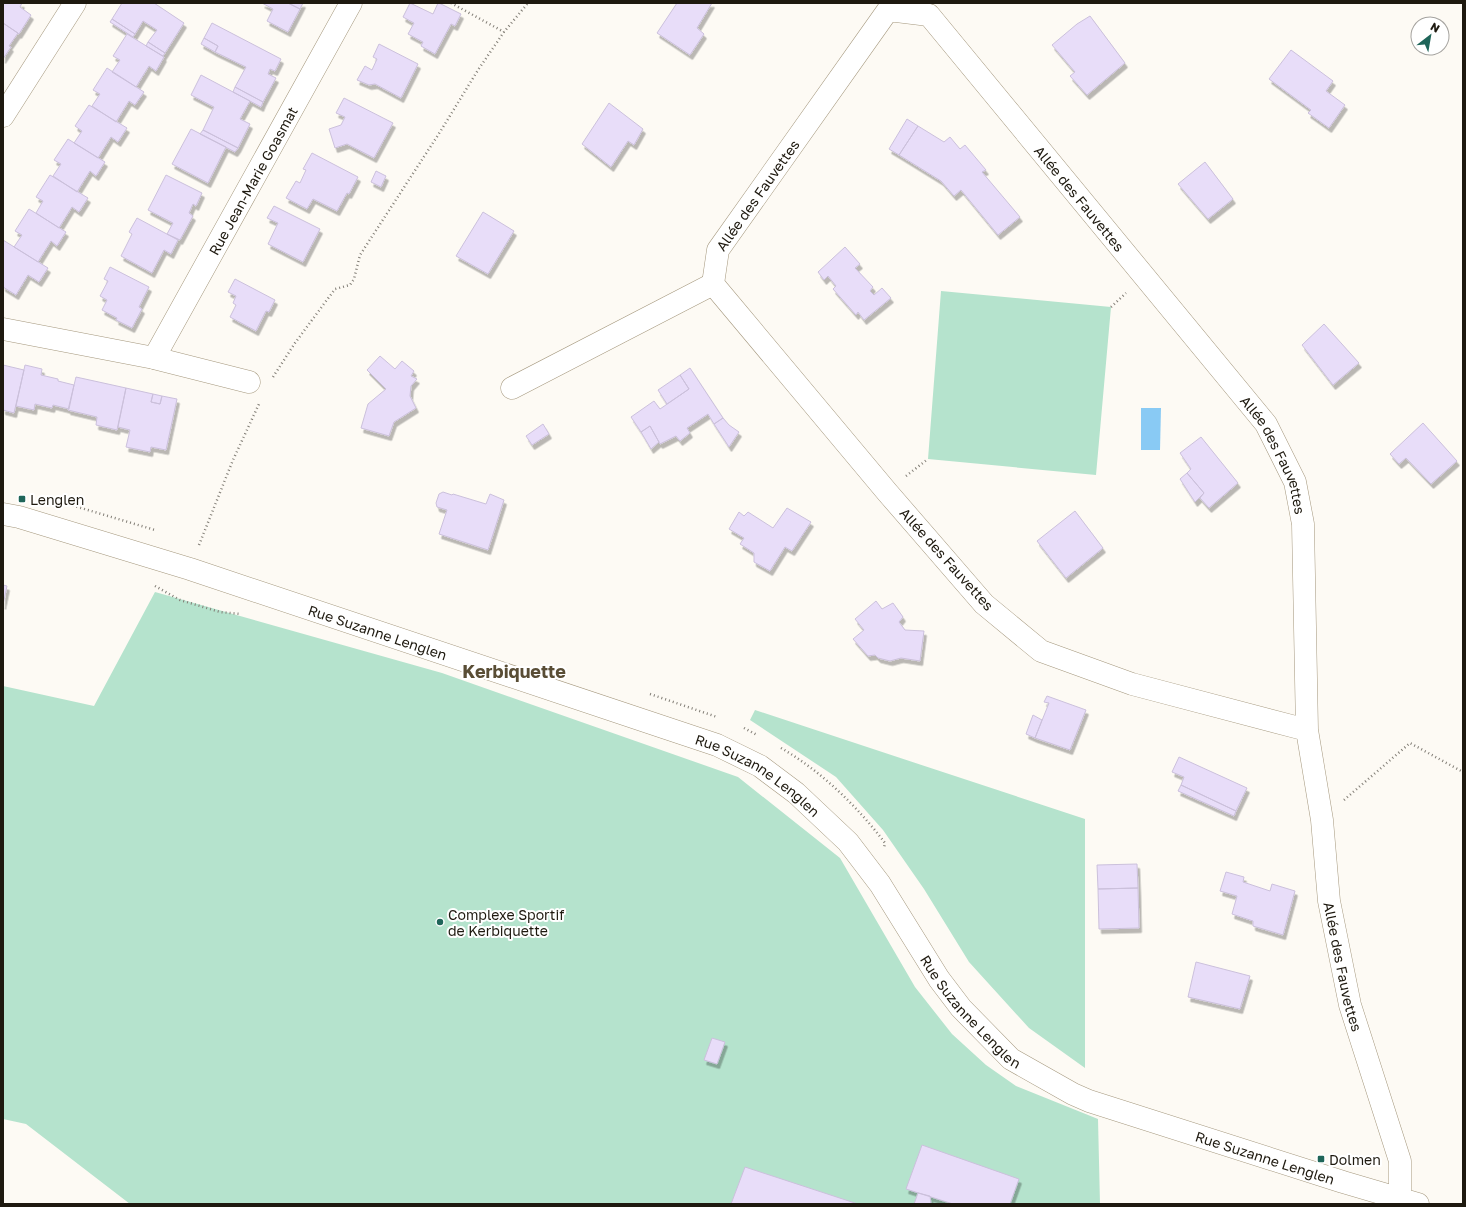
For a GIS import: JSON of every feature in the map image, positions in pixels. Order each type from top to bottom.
[{"type":"street","points":[[3,116],[74,3]]},
{"type":"street","name":"Rue Jean-Marie Goasmat","points":[[154,358],[351,3]]},
{"type":"street","name":"Allée des Fauvettes","points":[[1307,730],[1132,684],[1041,651],[984,604],[887,492],[713,284],[718,250],[888,10],[929,15],[1266,424],[1295,482],[1303,524],[1307,730],[1322,820],[1328,901],[1350,1006],[1400,1161],[1405,1202]]},
{"type":"street","points":[[512,388],[713,284]]},
{"type":"street","points":[[3,329],[154,358],[256,390]]},
{"type":"street","name":"Rue Suzanne Lenglen","points":[[3,514],[19,517],[227,581],[717,745],[760,766],[796,793],[848,842],[880,884],[939,979],[960,1008],[1011,1059],[1073,1094],[1089,1101],[1405,1202]]},
{"type":"path","points":[[451,3],[504,32]]},
{"type":"path","points":[[272,378],[295,343],[335,289],[350,284],[354,279],[360,255],[440,132],[478,70],[504,32],[528,3]]},
{"type":"path","points":[[199,546],[233,460],[256,390]]},
{"type":"path","points":[[154,585],[180,600],[220,612],[243,614]]},
{"type":"path","points":[[1322,820],[1410,743],[1463,772]]},
{"type":"green space","points":[[941,291],[1111,307],[1096,475],[928,459]]},
{"type":"green space","name":"Complexe Sportif de Kerbiquette","points":[[155,592],[442,673],[738,777],[840,858],[915,987],[952,1034],[986,1065],[1016,1086],[1098,1119],[1100,1204],[130,1204],[26,1124],[3,1119],[3,686],[94,706]]},
{"type":"green space","points":[[755,710],[1085,819],[1085,1068],[1029,1028],[969,962],[924,889],[883,830],[836,777],[750,720]]},
{"type":"water","points":[[1141,408],[1161,408],[1160,450],[1141,450]]},
{"type":"building","points":[[3,3],[22,3],[20,7],[31,15],[19,34],[3,23]]},
{"type":"building","points":[[122,3],[154,3],[184,23],[165,53],[148,42],[157,30],[143,21],[135,34],[112,19]]},
{"type":"building","points":[[262,3],[288,3],[300,9],[288,32],[267,21],[273,9]]},
{"type":"building","points":[[288,3],[303,3],[300,9]]},
{"type":"building","points":[[410,3],[433,14],[439,3],[461,14],[455,26],[451,24],[435,54],[421,46],[423,42],[408,34],[414,23],[403,17]]},
{"type":"building","points":[[677,3],[712,3],[697,28],[704,34],[690,55],[657,33]]},
{"type":"building","points":[[1090,16],[1125,63],[1087,95],[1070,76],[1075,72],[1052,45],[1077,24]]},
{"type":"building","points":[[112,19],[135,34],[133,37],[110,22]]},
{"type":"building","points":[[3,23],[18,33],[9,46],[11,47],[3,59]]},
{"type":"building","points":[[212,23],[281,59],[275,71],[270,69],[268,74],[276,78],[263,102],[235,87],[246,67],[215,52],[218,46],[204,38]]},
{"type":"building","points":[[127,34],[164,57],[156,71],[149,66],[136,87],[112,72],[120,60],[113,56]]},
{"type":"building","points":[[204,38],[218,46],[215,52],[201,44]]},
{"type":"building","points":[[148,42],[165,53],[163,56],[146,46]]},
{"type":"building","points":[[379,44],[418,64],[401,98],[375,84],[369,85],[357,80],[365,66],[372,70],[377,59],[373,57]]},
{"type":"building","points":[[1291,50],[1333,81],[1326,91],[1345,105],[1329,128],[1308,113],[1311,110],[1269,79]]},
{"type":"building","points":[[107,68],[144,92],[135,105],[129,101],[116,122],[92,106],[100,94],[93,90]]},
{"type":"building","points":[[201,75],[250,101],[240,119],[250,124],[238,148],[203,130],[214,107],[191,95]]},
{"type":"building","points":[[235,87],[263,102],[261,107],[233,92]]},
{"type":"building","points":[[344,98],[393,123],[374,158],[347,144],[335,148],[329,129],[341,125],[345,117],[336,113]]},
{"type":"building","points":[[609,103],[643,129],[634,145],[628,141],[611,167],[582,144]]},
{"type":"building","points":[[89,105],[127,128],[118,142],[111,137],[98,158],[74,143],[82,131],[75,126]]},
{"type":"building","points":[[907,119],[918,126],[899,155],[889,149]]},
{"type":"building","points":[[918,126],[944,142],[950,137],[960,149],[965,145],[986,170],[982,172],[1020,217],[998,235],[961,190],[954,196],[941,181],[899,155]]},
{"type":"building","points":[[191,129],[226,147],[208,183],[172,164]]},
{"type":"building","points":[[203,130],[238,148],[235,152],[200,134]]},
{"type":"building","points":[[68,139],[105,162],[96,176],[90,171],[77,192],[53,176],[61,164],[54,160]]},
{"type":"building","points":[[312,153],[358,177],[349,194],[347,193],[337,211],[313,199],[307,209],[286,198],[296,181],[300,183],[306,170],[303,169]]},
{"type":"building","points":[[1205,162],[1233,199],[1208,219],[1178,184]]},
{"type":"building","points":[[376,171],[386,176],[381,187],[371,182]]},
{"type":"building","points":[[50,175],[88,198],[79,212],[72,207],[59,228],[36,213],[43,201],[36,197]]},
{"type":"building","points":[[166,175],[202,193],[196,206],[193,204],[189,213],[193,216],[180,240],[167,234],[173,223],[148,210]]},
{"type":"building","points":[[274,206],[320,229],[303,262],[268,244],[278,223],[267,218]]},
{"type":"building","points":[[29,209],[66,232],[57,246],[51,241],[38,262],[14,247],[22,235],[15,231]]},
{"type":"building","points":[[483,212],[514,231],[488,274],[456,256]]},
{"type":"building","points":[[137,218],[178,240],[171,254],[164,250],[152,273],[121,256],[132,234],[129,232]]},
{"type":"building","points":[[3,240],[48,268],[39,282],[28,275],[16,295],[3,287]]},
{"type":"building","points":[[845,247],[860,264],[855,268],[873,287],[870,291],[874,295],[882,288],[891,298],[864,320],[858,312],[856,315],[833,289],[836,286],[828,276],[824,280],[818,272]]},
{"type":"building","points":[[110,267],[149,287],[139,307],[142,309],[132,328],[116,320],[117,318],[102,310],[107,300],[100,296],[108,281],[104,279]]},
{"type":"building","points":[[235,279],[275,300],[269,312],[266,311],[256,331],[230,317],[236,305],[233,303],[236,296],[228,292]]},
{"type":"building","points":[[1324,324],[1359,363],[1333,385],[1302,345]]},
{"type":"building","points":[[380,356],[395,369],[402,361],[414,371],[411,376],[417,379],[411,386],[410,396],[416,408],[394,422],[389,436],[361,428],[368,404],[386,389],[367,370]]},
{"type":"building","points":[[3,365],[24,370],[14,413],[3,410]]},
{"type":"building","points":[[25,365],[42,369],[41,375],[74,385],[69,409],[53,405],[52,408],[35,404],[34,410],[16,406]]},
{"type":"building","points":[[690,368],[723,418],[714,424],[708,414],[687,428],[690,433],[680,441],[676,436],[660,444],[650,426],[641,432],[631,417],[654,401],[660,409],[689,389],[680,375]]},
{"type":"building","points":[[680,375],[689,389],[667,404],[658,390]]},
{"type":"building","points":[[76,377],[126,388],[117,430],[96,425],[97,417],[68,410]]},
{"type":"building","points":[[126,388],[153,394],[151,402],[160,404],[162,396],[177,399],[166,450],[151,447],[150,452],[126,447],[130,430],[118,427]]},
{"type":"building","points":[[153,394],[162,396],[160,404],[151,402]]},
{"type":"building","points":[[723,418],[729,425],[739,432],[729,447],[714,424]]},
{"type":"building","points":[[1423,423],[1457,461],[1431,484],[1406,458],[1399,464],[1390,454]]},
{"type":"building","points":[[543,424],[549,434],[532,445],[526,436]]},
{"type":"building","points":[[650,426],[659,442],[651,449],[641,432]]},
{"type":"building","points":[[1201,437],[1238,483],[1209,508],[1200,498],[1204,493],[1187,473],[1191,469],[1180,453]]},
{"type":"building","points":[[1187,473],[1204,493],[1195,502],[1180,479]]},
{"type":"building","points":[[443,492],[486,504],[490,494],[504,500],[488,550],[439,534],[447,510],[437,507],[436,503],[439,494]]},
{"type":"building","points":[[787,508],[811,522],[792,551],[785,547],[770,571],[754,562],[754,553],[740,544],[744,538],[729,529],[739,512],[744,516],[748,512],[773,528]]},
{"type":"building","points":[[1075,511],[1103,548],[1066,578],[1037,541]]},
{"type":"building","points":[[3,585],[7,586],[3,605]]},
{"type":"building","points":[[876,601],[882,609],[893,603],[903,617],[899,622],[905,630],[924,631],[920,661],[901,658],[890,661],[878,658],[875,655],[868,656],[853,639],[864,630],[855,619]]},
{"type":"building","points":[[1047,696],[1086,710],[1070,750],[1035,738],[1049,703],[1044,702]]},
{"type":"building","points":[[1033,715],[1042,720],[1035,738],[1026,734]]},
{"type":"building","points":[[1179,757],[1247,788],[1236,811],[1181,785],[1184,777],[1172,772]]},
{"type":"building","points":[[1181,785],[1236,811],[1234,816],[1178,791]]},
{"type":"building","points":[[1137,864],[1138,888],[1098,889],[1097,865]]},
{"type":"building","points":[[1226,872],[1244,877],[1243,882],[1270,891],[1272,884],[1295,891],[1283,935],[1253,926],[1253,921],[1232,914],[1237,896],[1220,891]]},
{"type":"building","points":[[1138,888],[1139,928],[1099,929],[1098,889]]},
{"type":"building","points":[[1196,962],[1250,976],[1240,1009],[1188,997]]},
{"type":"building","points":[[712,1038],[725,1042],[717,1064],[704,1060]]},
{"type":"building","points":[[922,1145],[1019,1179],[1010,1204],[953,1204],[906,1189]]},
{"type":"building","points":[[745,1167],[858,1204],[731,1204]]},
{"type":"building","points":[[918,1193],[930,1196],[931,1204],[914,1204]]},
{"type":"place","name":"Lenglen","points":[[22,499]]},
{"type":"place","name":"Complexe Sportif de Kerbiquette","points":[[440,922]]},
{"type":"place","name":"Dolmen","points":[[1321,1159]]},
{"type":"district","name":"Kerbiquette","points":[[514,671]]}]
